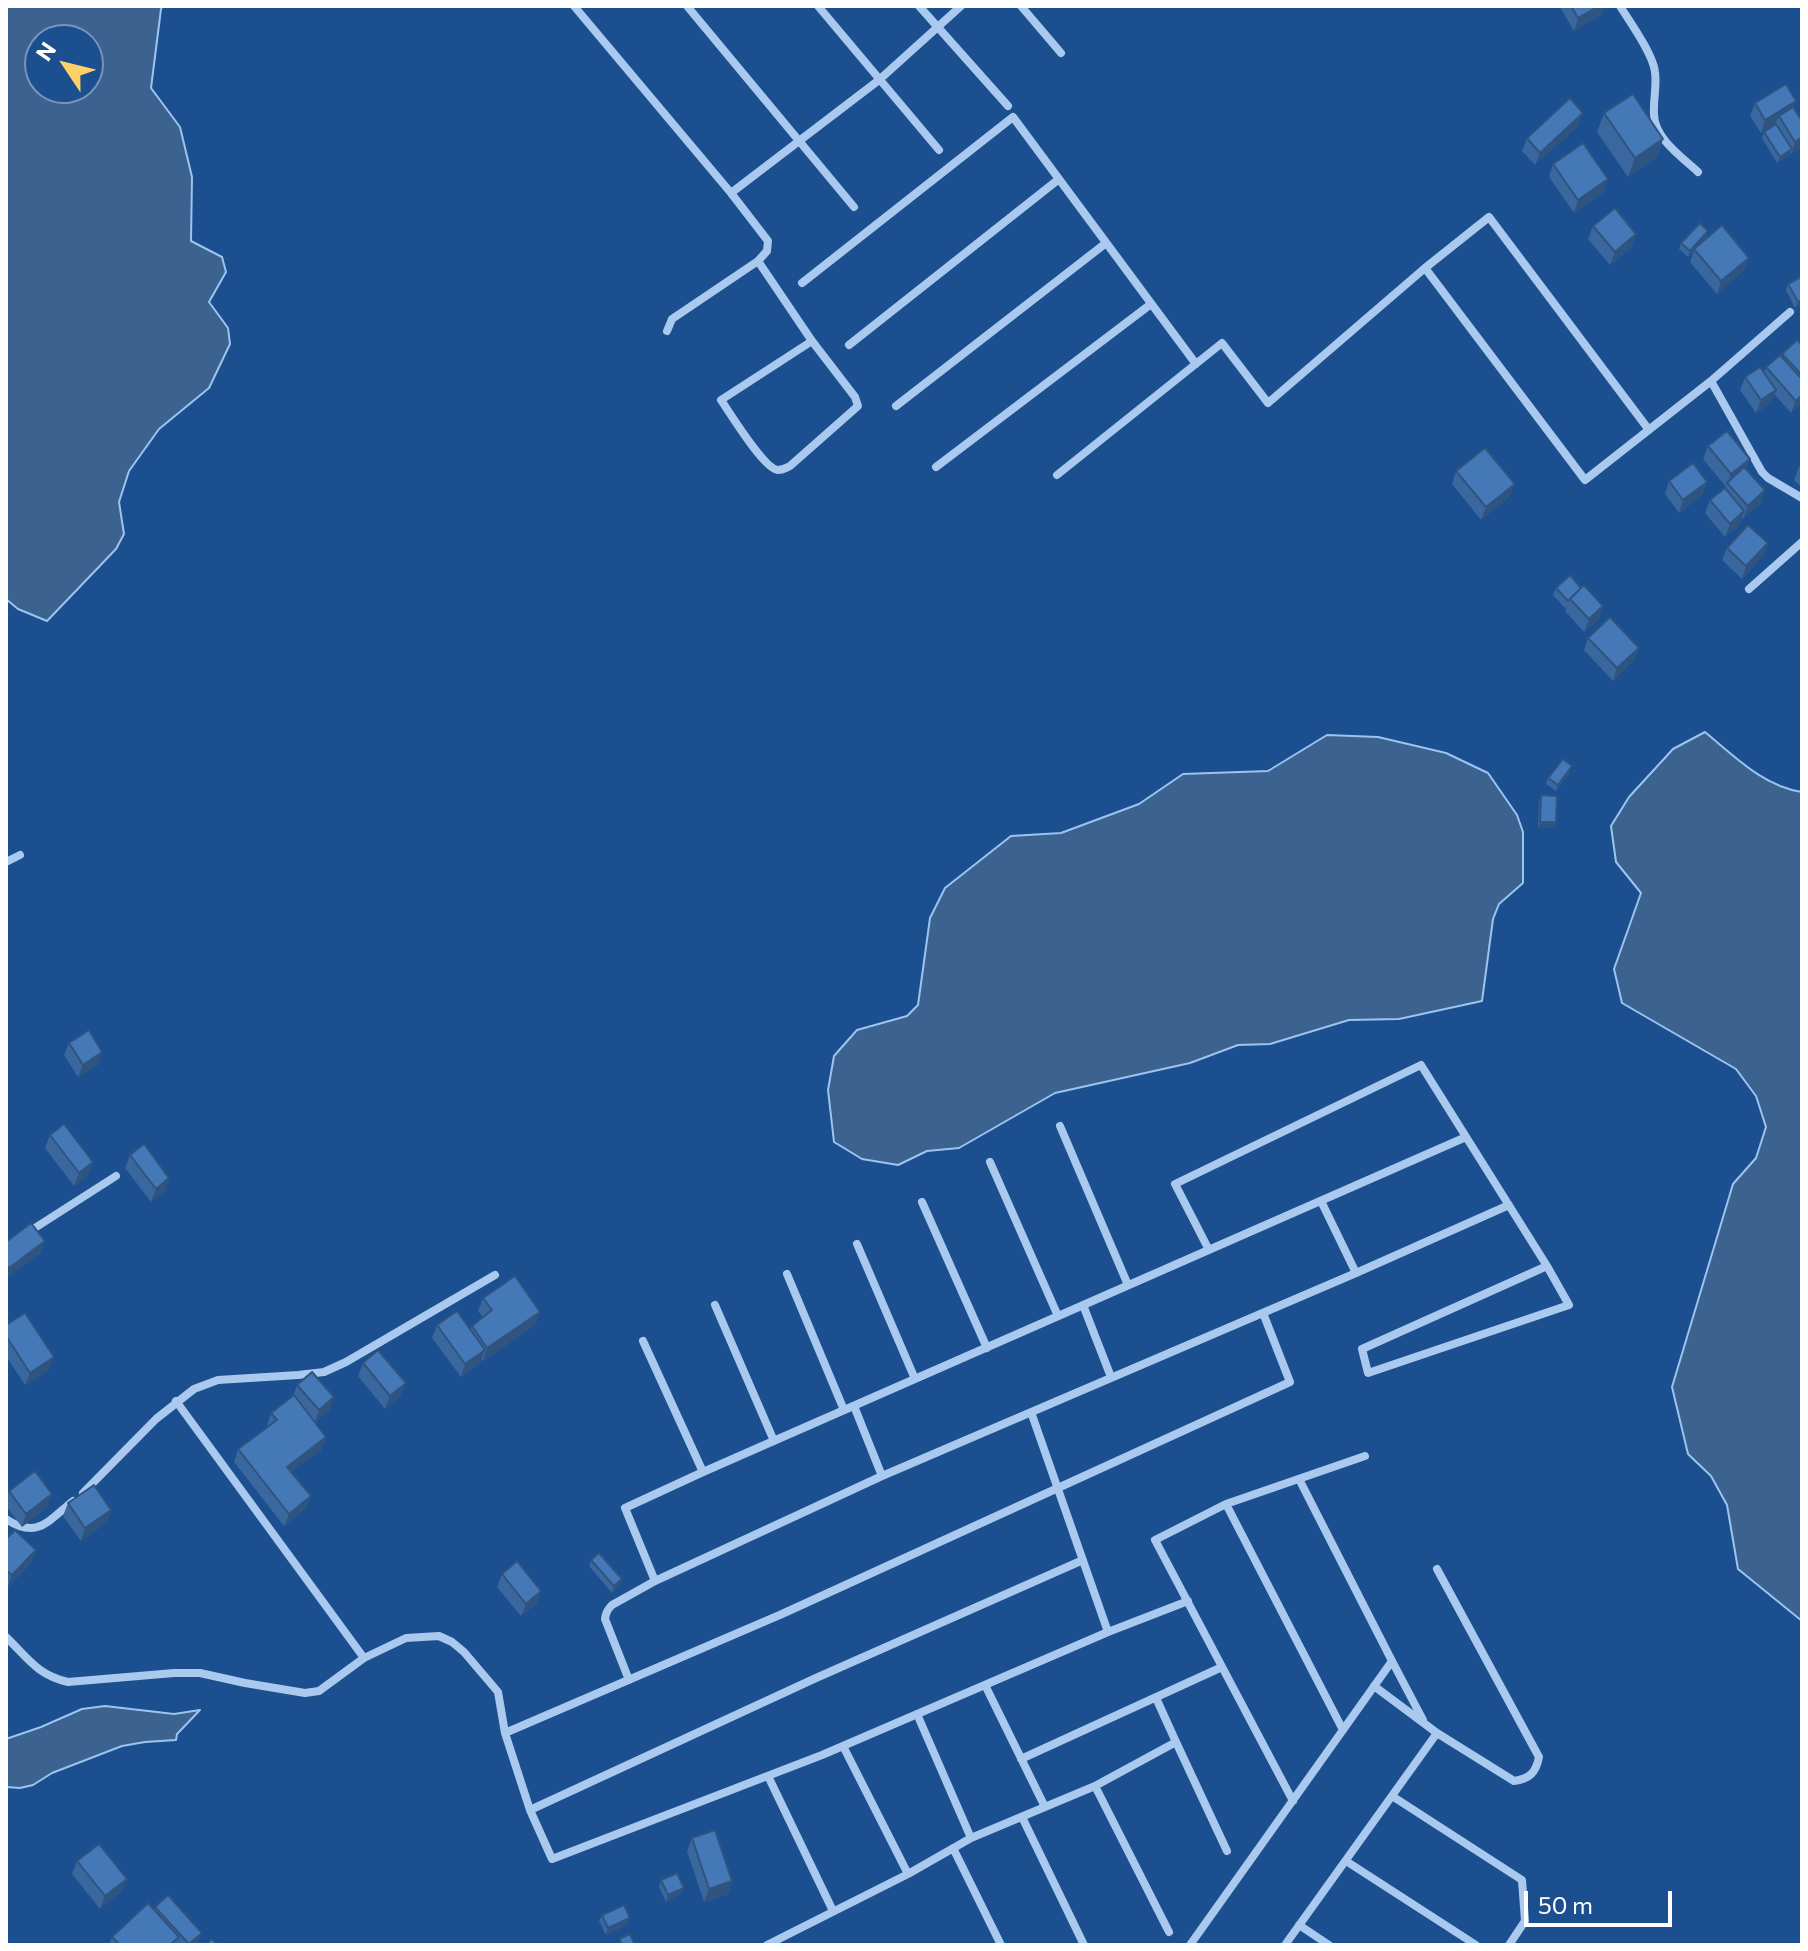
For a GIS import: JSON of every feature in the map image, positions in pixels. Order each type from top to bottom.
[{"type":"street","points":[[574,6],[768,241],[767,251],[758,261],[677,316],[669,323],[667,331]]},
{"type":"street","points":[[687,6],[854,207]]},
{"type":"street","points":[[818,6],[939,150]]},
{"type":"street","points":[[919,6],[1008,106]]},
{"type":"street","points":[[731,193],[879,80],[961,6]]},
{"type":"street","points":[[1021,6],[1061,53]]},
{"type":"street","points":[[1620,6],[1655,70],[1654,119],[1657,128],[1662,137],[1698,172]]},
{"type":"street","points":[[802,283],[1013,117],[1196,364]]},
{"type":"street","points":[[849,345],[1059,179]]},
{"type":"street","points":[[1057,475],[1222,343],[1268,403],[1489,217],[1649,430]]},
{"type":"street","points":[[896,406],[1106,243]]},
{"type":"street","points":[[758,261],[812,341],[855,397],[858,406],[790,466],[777,470],[763,460],[721,400],[812,341]]},
{"type":"street","points":[[1425,268],[1585,480],[1711,381],[1790,312]]},
{"type":"street","points":[[936,467],[1151,304]]},
{"type":"street","points":[[1711,381],[1762,472],[1802,498]]},
{"type":"street","points":[[1749,589],[1802,542]]},
{"type":"street","points":[[6,862],[20,855]]},
{"type":"street","points":[[1209,1250],[1175,1184],[1421,1065],[1547,1266],[1569,1305],[1368,1373],[1362,1349],[1547,1266]]},
{"type":"street","points":[[1060,1126],[1128,1285]]},
{"type":"street","points":[[655,1581],[625,1508],[1466,1137]]},
{"type":"street","points":[[990,1162],[1058,1316]]},
{"type":"street","points":[[18,1238],[116,1176]]},
{"type":"street","points":[[1321,1201],[1356,1273]]},
{"type":"street","points":[[922,1202],[987,1348]]},
{"type":"street","points":[[629,1680],[605,1614],[612,1605],[655,1581],[882,1476],[1509,1205]]},
{"type":"street","points":[[857,1244],[915,1379]]},
{"type":"street","points":[[787,1274],[844,1410]]},
{"type":"street","points":[[6,1519],[20,1529],[34,1530],[45,1524],[93,1485],[156,1419],[194,1389],[218,1380],[324,1372],[495,1275]]},
{"type":"street","points":[[715,1305],[774,1441]]},
{"type":"street","points":[[1083,1305],[1111,1377]]},
{"type":"street","points":[[505,1733],[782,1614],[1290,1382],[1263,1313]]},
{"type":"street","points":[[643,1341],[703,1472]]},
{"type":"street","points":[[176,1401],[364,1658]]},
{"type":"street","points":[[854,1406],[882,1476]]},
{"type":"street","points":[[1031,1412],[1108,1632]]},
{"type":"street","points":[[1293,1801],[1155,1540],[1226,1504],[1365,1456]]},
{"type":"street","points":[[1299,1479],[1425,1724]]},
{"type":"street","points":[[1226,1504],[1343,1730]]},
{"type":"street","points":[[530,1810],[816,1678],[1083,1560]]},
{"type":"street","points":[[1374,1686],[1437,1733],[1514,1781],[1524,1779],[1537,1768],[1539,1757],[1437,1569]]},
{"type":"street","points":[[6,1637],[36,1668],[52,1678],[68,1682],[200,1673],[305,1693],[319,1691],[364,1658],[406,1638],[439,1636],[464,1652],[498,1692],[505,1733],[530,1810],[552,1859],[843,1746],[1108,1632],[1188,1601]]},
{"type":"street","points":[[1194,1944],[1392,1661]]},
{"type":"street","points":[[1021,1759],[1222,1667]]},
{"type":"street","points":[[985,1685],[1045,1807]]},
{"type":"street","points":[[1156,1698],[1227,1851]]},
{"type":"street","points":[[917,1714],[971,1838]]},
{"type":"street","points":[[1285,1945],[1437,1733]]},
{"type":"street","points":[[767,1945],[908,1874],[971,1838],[1095,1786],[1176,1742]]},
{"type":"street","points":[[843,1746],[908,1874]]},
{"type":"street","points":[[768,1776],[833,1911]]},
{"type":"street","points":[[1095,1786],[1169,1932]]},
{"type":"street","points":[[1392,1796],[1522,1880],[1525,1921],[1509,1945]]},
{"type":"street","points":[[1022,1817],[1084,1945]]},
{"type":"street","points":[[953,1848],[1001,1945]]},
{"type":"street","points":[[1346,1861],[1476,1945]]},
{"type":"street","points":[[1299,1925],[1329,1945]]},
{"type":"water","points":[[6,6],[163,6],[151,88],[180,127],[192,177],[191,241],[222,257],[226,272],[209,302],[228,328],[230,344],[209,388],[159,429],[129,471],[119,502],[124,534],[116,549],[47,621],[18,609],[6,599]]},
{"type":"water","points":[[1705,732],[1762,777],[1802,792],[1802,1621],[1738,1569],[1727,1505],[1711,1476],[1688,1454],[1672,1387],[1733,1184],[1756,1158],[1766,1127],[1756,1096],[1736,1069],[1622,1003],[1614,969],[1641,893],[1616,862],[1611,826],[1629,797],[1673,749]]},
{"type":"water","points":[[1327,735],[1378,737],[1446,753],[1488,773],[1517,815],[1523,832],[1523,883],[1499,904],[1493,919],[1482,1001],[1399,1019],[1349,1020],[1270,1044],[1238,1045],[1190,1063],[1055,1093],[959,1148],[927,1151],[898,1165],[862,1159],[834,1142],[828,1090],[834,1056],[857,1030],[907,1016],[918,1005],[930,918],[945,888],[1011,836],[1061,833],[1139,804],[1183,774],[1268,771]]},
{"type":"water","points":[[105,1706],[174,1714],[200,1710],[177,1734],[176,1740],[122,1746],[52,1773],[33,1785],[6,1787],[6,1739],[82,1709]]},
{"type":"building","points":[[1571,6],[1599,6],[1578,18]]},
{"type":"building","points":[[1786,84],[1796,101],[1765,120],[1755,103]]},
{"type":"building","points":[[1633,94],[1663,139],[1635,158],[1604,113]]},
{"type":"building","points":[[1570,98],[1583,113],[1540,153],[1527,138]]},
{"type":"building","points":[[1793,107],[1802,121],[1802,137],[1795,142],[1779,116]]},
{"type":"building","points":[[1776,124],[1792,149],[1780,157],[1764,132]]},
{"type":"building","points":[[1583,143],[1608,179],[1578,200],[1553,164]]},
{"type":"building","points":[[1615,208],[1636,234],[1615,252],[1593,226]]},
{"type":"building","points":[[1700,223],[1708,231],[1690,251],[1681,243]]},
{"type":"building","points":[[1722,225],[1749,258],[1721,281],[1694,249]]},
{"type":"building","points":[[1801,277],[1802,299],[1798,302],[1788,284]]},
{"type":"building","points":[[1797,340],[1802,345],[1802,375],[1782,354]]},
{"type":"building","points":[[1780,355],[1802,379],[1802,395],[1796,401],[1766,367]]},
{"type":"building","points":[[1760,367],[1776,390],[1761,400],[1745,377]]},
{"type":"building","points":[[1727,431],[1750,459],[1731,474],[1708,446]]},
{"type":"building","points":[[1485,448],[1515,484],[1486,507],[1456,471]]},
{"type":"building","points":[[1693,463],[1707,482],[1683,500],[1669,481]]},
{"type":"building","points":[[1744,467],[1765,490],[1748,506],[1727,483]]},
{"type":"building","points":[[1725,488],[1744,511],[1730,524],[1710,500]]},
{"type":"building","points":[[1748,525],[1768,543],[1746,566],[1727,548]]},
{"type":"building","points":[[1570,575],[1581,588],[1568,601],[1556,588]]},
{"type":"building","points":[[1584,585],[1603,606],[1589,619],[1570,599]]},
{"type":"building","points":[[1610,617],[1639,648],[1617,668],[1588,638]]},
{"type":"building","points":[[1563,759],[1572,766],[1558,785],[1548,778]]},
{"type":"building","points":[[1541,795],[1557,796],[1556,822],[1540,822]]},
{"type":"building","points":[[89,1030],[102,1052],[83,1065],[69,1043]]},
{"type":"building","points":[[64,1124],[93,1162],[79,1173],[50,1135]]},
{"type":"building","points":[[144,1144],[169,1178],[156,1189],[130,1155]]},
{"type":"building","points":[[31,1223],[45,1241],[9,1268],[6,1264],[6,1242]]},
{"type":"building","points":[[515,1276],[540,1312],[487,1348],[472,1326],[492,1310],[483,1298]]},
{"type":"building","points":[[457,1311],[485,1350],[465,1364],[437,1325]]},
{"type":"building","points":[[25,1313],[54,1357],[30,1373],[6,1336],[6,1325]]},
{"type":"building","points":[[378,1350],[406,1383],[390,1396],[363,1363]]},
{"type":"building","points":[[312,1372],[334,1397],[319,1410],[297,1385]]},
{"type":"building","points":[[294,1395],[326,1437],[287,1467],[311,1496],[289,1514],[238,1449],[277,1420],[271,1413]]},
{"type":"building","points":[[35,1471],[52,1494],[26,1514],[9,1491]]},
{"type":"building","points":[[94,1485],[111,1510],[85,1528],[68,1503]]},
{"type":"building","points":[[15,1530],[36,1550],[12,1575],[6,1570],[6,1539]]},
{"type":"building","points":[[599,1553],[622,1579],[614,1586],[591,1560]]},
{"type":"building","points":[[517,1561],[541,1591],[526,1604],[502,1574]]},
{"type":"building","points":[[715,1830],[732,1881],[709,1889],[692,1838]]},
{"type":"building","points":[[99,1844],[127,1879],[105,1896],[77,1861]]},
{"type":"building","points":[[677,1873],[684,1888],[668,1895],[661,1880]]},
{"type":"building","points":[[168,1895],[202,1933],[189,1944],[155,1907]]},
{"type":"building","points":[[148,1903],[179,1937],[170,1945],[120,1945],[112,1937]]},
{"type":"building","points":[[624,1905],[630,1918],[608,1928],[602,1915]]},
{"type":"building","points":[[630,1934],[635,1945],[622,1945],[619,1939]]}]
